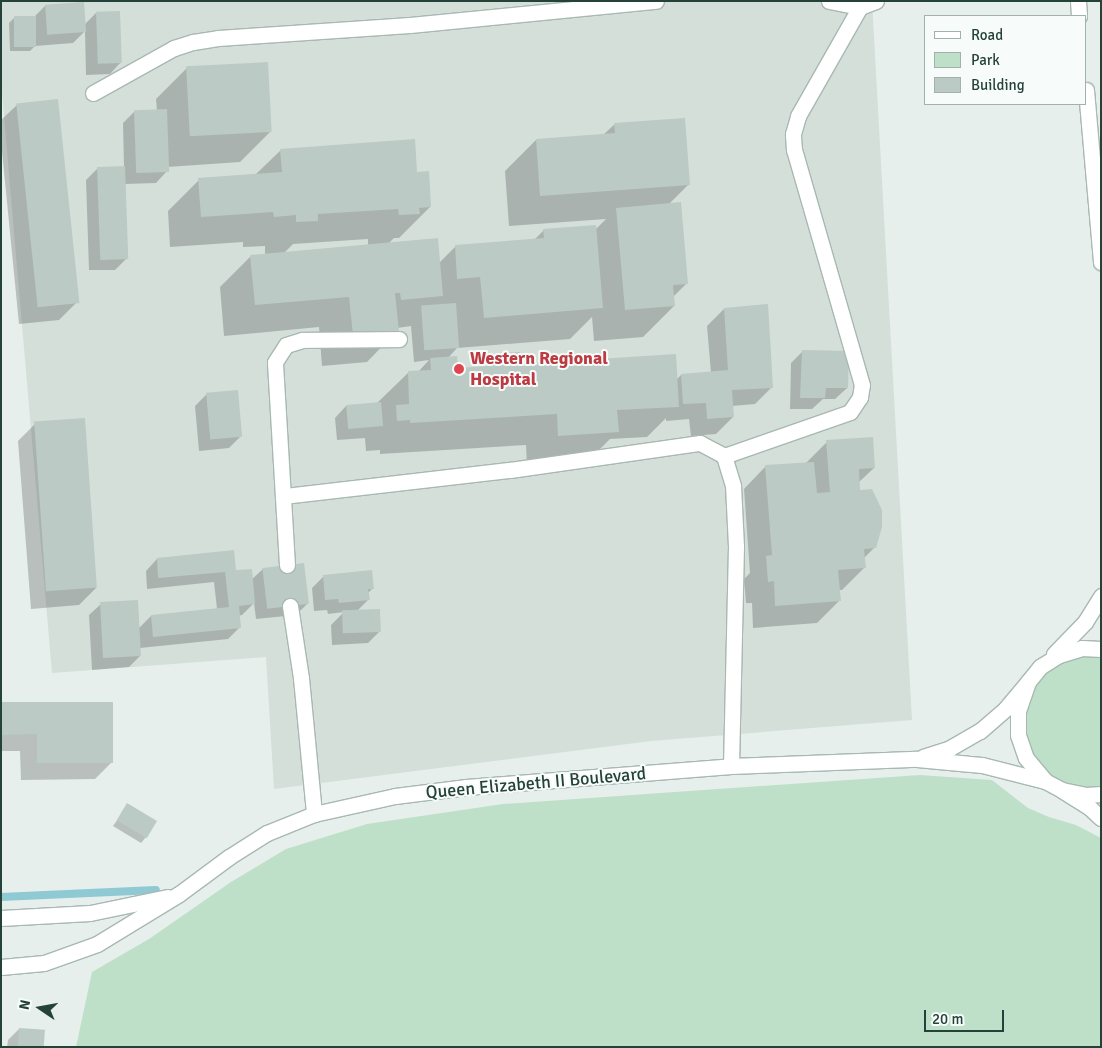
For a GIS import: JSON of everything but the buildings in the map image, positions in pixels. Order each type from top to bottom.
[{"type":"street","points":[[93,93],[174,48],[193,42],[410,25],[656,1]]},
{"type":"street","points":[[829,1],[860,7],[876,1]]},
{"type":"street","points":[[1078,1],[1079,15]]},
{"type":"street","points":[[724,456],[850,412],[860,397],[862,385],[794,150],[793,134],[798,116],[860,7]]},
{"type":"street","points":[[1087,101],[1101,262]]},
{"type":"street","points":[[287,565],[275,362],[286,345],[302,340],[399,339]]},
{"type":"street","points":[[284,496],[510,470],[700,443],[724,456],[733,485],[736,546],[731,766]]},
{"type":"street","points":[[1040,667],[1085,622],[1101,596]]},
{"type":"street","points":[[290,606],[301,678],[314,814]]},
{"type":"street","points":[[1040,667],[1059,655],[1082,648],[1101,649]]},
{"type":"street","name":"Queen Elizabeth II Boulevard","points":[[917,760],[950,748],[980,731],[1006,708],[1040,667]]},
{"type":"street","points":[[1028,682],[1018,712],[1018,735],[1026,758],[1045,780],[1089,807],[1101,818]]},
{"type":"street","name":"Queen Elizabeth II Boulevard","points":[[1,967],[44,963],[98,944],[179,894],[229,856],[259,838],[314,814],[395,796],[466,787],[731,766],[917,760],[982,765],[1045,780]]},
{"type":"street","points":[[1062,790],[1086,795],[1101,794]]},
{"type":"street","name":"Queen Elizabeth II Boulevard","points":[[1,918],[90,913],[179,894]]},
{"type":"shaded area","name":"Western Regional Hospital","points":[[1,1],[872,1],[912,720],[651,741],[274,789],[266,657],[52,673],[1,81]]},
{"type":"green space","points":[[1101,649],[1101,794],[1045,781],[1018,735],[1028,682],[1040,667]]},
{"type":"green space","points":[[920,775],[992,780],[1028,808],[1076,825],[1101,838],[1101,1047],[76,1047],[92,972],[149,939],[231,882],[286,849],[367,824],[503,804]]},
{"type":"waterway","points":[[1,897],[156,890]]},
{"type":"place","name":"Western Regional Hospital","points":[[459,369]]}]
